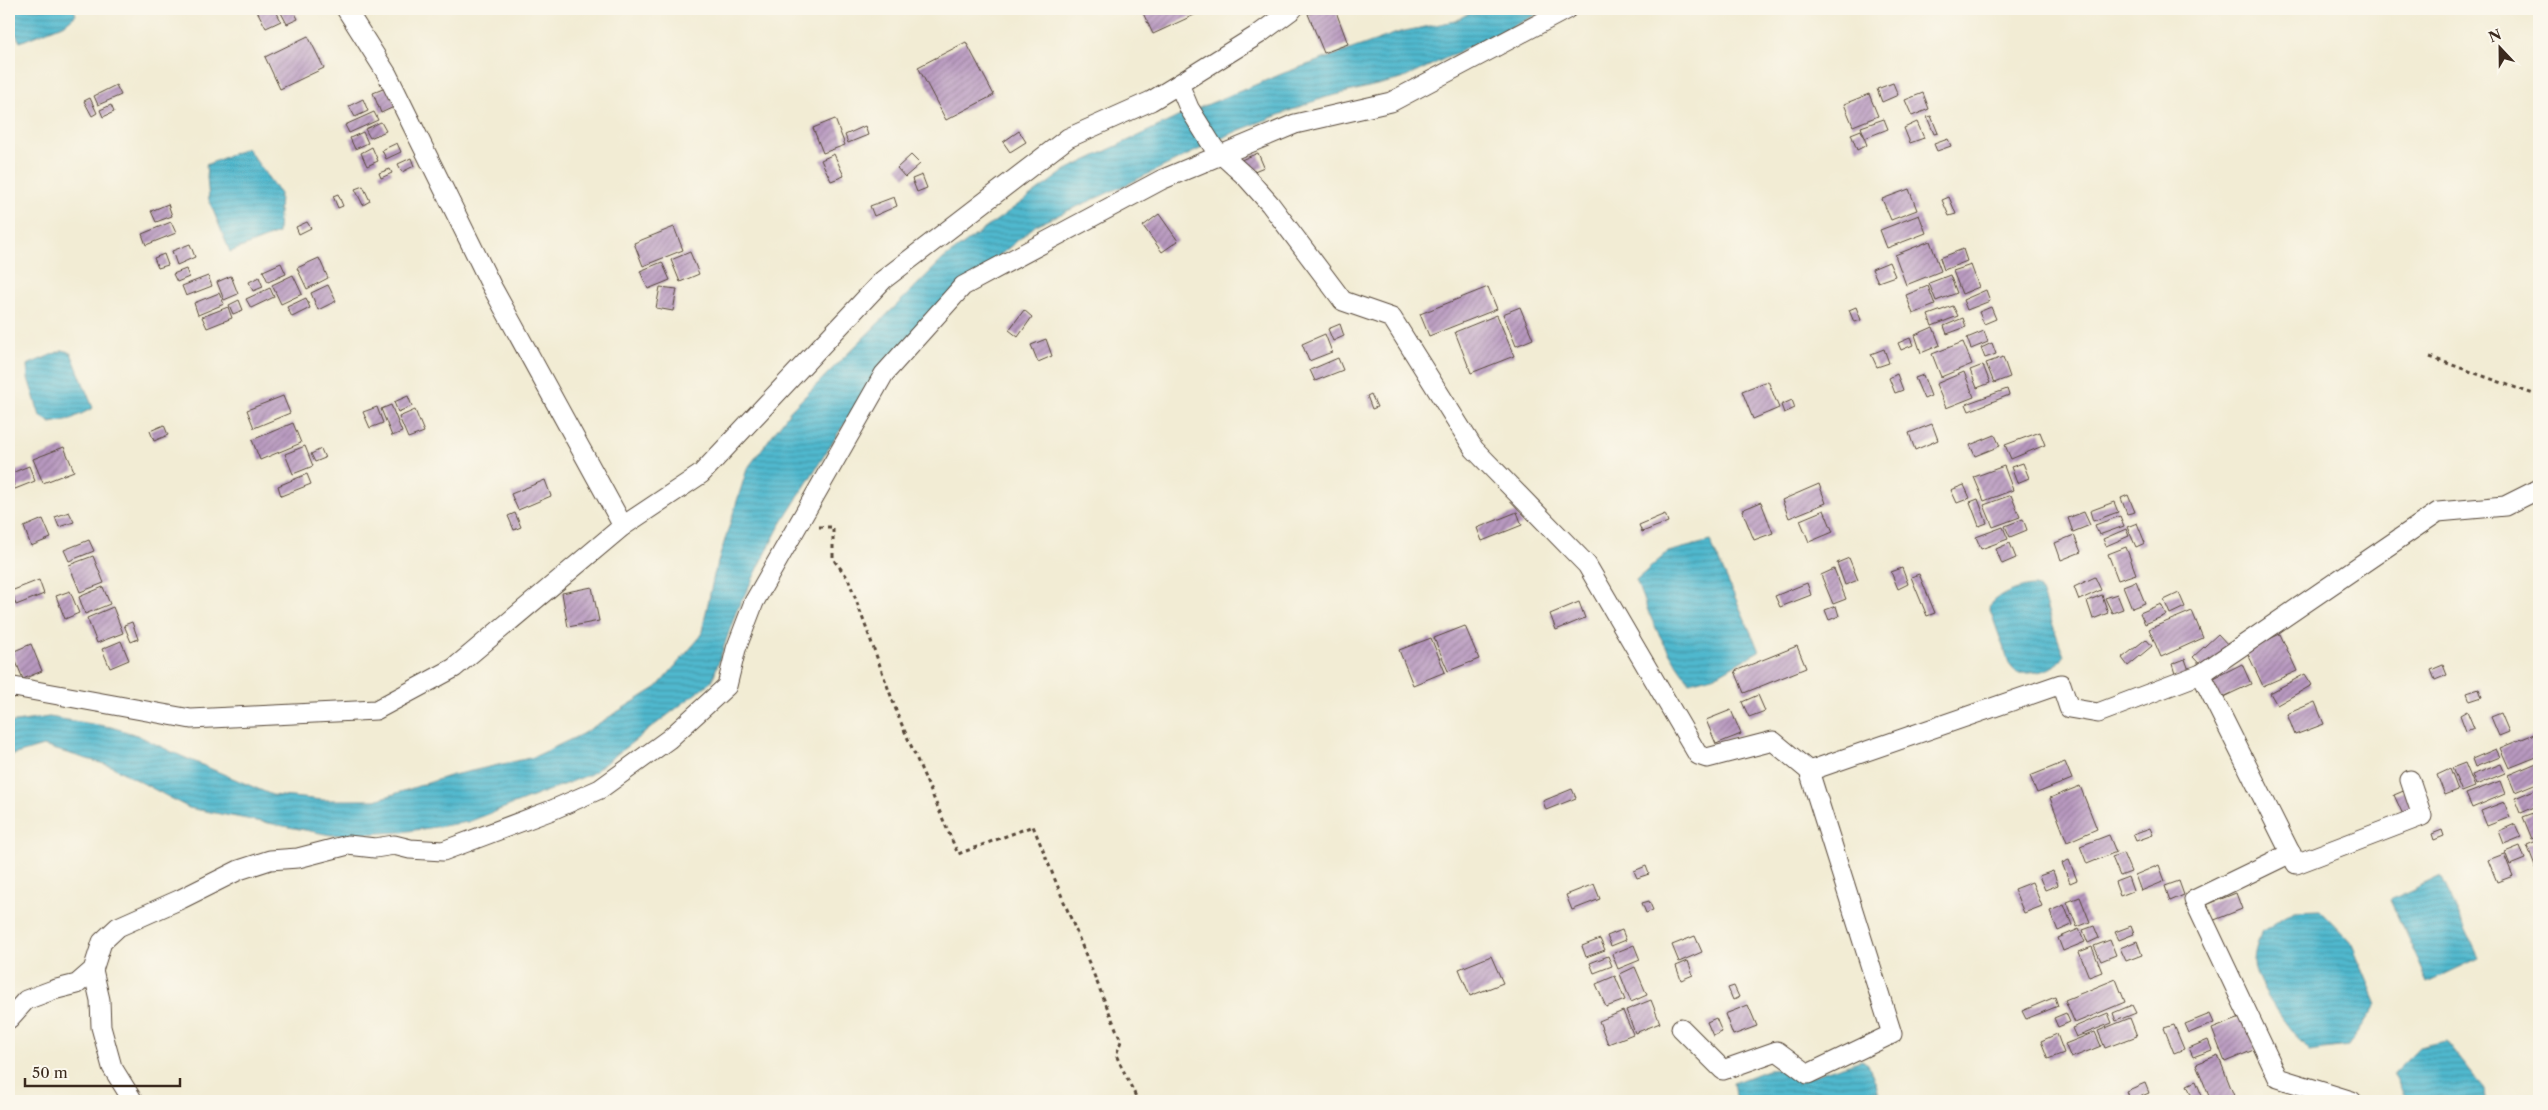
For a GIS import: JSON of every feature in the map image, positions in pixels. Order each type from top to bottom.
[{"type":"street","points":[[346,9],[387,74],[491,285],[623,526]]},
{"type":"street","points":[[9,689],[14,687],[191,719],[376,710],[454,668],[623,526],[701,474],[883,280],[1068,138],[1151,101],[1259,34],[1293,9]]},
{"type":"street","points":[[133,1101],[112,1067],[101,1027],[100,1000],[93,970],[102,942],[118,927],[240,870],[270,860],[298,858],[348,845],[375,848],[394,844],[410,849],[442,851],[552,810],[600,789],[669,739],[727,686],[736,649],[754,602],[884,374],[963,286],[1217,151],[1295,124],[1391,102],[1567,9]]},
{"type":"street","points":[[1179,84],[1189,108],[1217,151],[1246,177],[1270,204],[1343,302],[1392,318],[1474,449],[1587,565],[1698,755],[1707,758],[1773,741],[1809,771],[1892,1034],[1808,1074],[1777,1051],[1724,1070],[1681,1028]]},
{"type":"street","points":[[1809,771],[2061,684],[2069,708],[2098,713],[2201,674],[2438,512],[2505,506],[2539,489]]},
{"type":"street","points":[[2201,674],[2296,864],[2422,816],[2410,780]]},
{"type":"street","points":[[2291,853],[2194,900],[2278,1078],[2352,1101]]},
{"type":"street","points":[[9,1019],[26,1000],[77,984],[93,970]]},
{"type":"path","points":[[2430,357],[2536,395],[2539,399]]},
{"type":"path","points":[[796,526],[833,527],[833,559],[848,578],[899,718],[958,854],[1033,826],[1121,1041],[1116,1054],[1138,1101]]},
{"type":"water","points":[[9,9],[74,9],[76,15],[65,24],[20,42],[9,21]]},
{"type":"water","points":[[1476,9],[1549,9],[1402,79],[1323,98],[1237,131],[1130,183],[1036,225],[963,286],[900,346],[839,432],[779,527],[736,612],[712,681],[591,774],[468,822],[402,832],[331,835],[189,808],[111,766],[43,746],[9,756],[9,723],[49,717],[111,727],[137,735],[272,795],[322,800],[376,800],[449,776],[534,757],[582,734],[657,687],[701,636],[714,575],[747,469],[791,410],[943,259],[1066,170],[1182,115],[1284,73],[1400,32],[1455,21]]},
{"type":"water","points":[[247,148],[280,194],[278,233],[230,252],[209,200],[206,165]]},
{"type":"water","points":[[63,350],[71,353],[93,408],[71,419],[51,423],[40,416],[28,378],[27,365]]},
{"type":"water","points":[[1710,541],[1759,651],[1719,674],[1690,682],[1658,633],[1636,580],[1668,552]]},
{"type":"water","points":[[2035,586],[2040,589],[2064,656],[2056,665],[2050,668],[2037,672],[2017,673],[2009,663],[1989,607],[1997,599],[2009,592]]},
{"type":"water","points":[[2441,876],[2479,958],[2428,982],[2390,900]]},
{"type":"water","points":[[2320,910],[2351,942],[2377,1004],[2348,1046],[2309,1051],[2267,995],[2260,983],[2254,958],[2261,932],[2294,911]]},
{"type":"water","points":[[2446,1041],[2485,1090],[2486,1101],[2407,1101],[2393,1073],[2419,1047]]},
{"type":"water","points":[[1862,1060],[1868,1064],[1882,1101],[1736,1101],[1733,1083],[1767,1070],[1778,1069],[1801,1079]]},
{"type":"building","points":[[256,9],[275,9],[281,21],[266,28]]},
{"type":"building","points":[[279,9],[293,9],[298,19],[287,24]]},
{"type":"building","points":[[1141,9],[1207,9],[1153,34]]},
{"type":"building","points":[[1321,9],[1335,9],[1348,44],[1324,53],[1308,14]]},
{"type":"building","points":[[308,36],[324,68],[280,89],[265,57]]},
{"type":"building","points":[[966,42],[994,95],[946,120],[918,67]]},
{"type":"building","points":[[1893,83],[1898,95],[1882,102],[1877,89]]},
{"type":"building","points":[[116,85],[121,95],[98,105],[94,96]]},
{"type":"building","points":[[388,87],[396,106],[381,113],[373,93]]},
{"type":"building","points":[[1923,93],[1929,109],[1912,116],[1905,100]]},
{"type":"building","points":[[1869,94],[1878,116],[1853,126],[1844,104]]},
{"type":"building","points":[[90,98],[97,113],[92,116],[84,101]]},
{"type":"building","points":[[363,99],[368,111],[355,117],[349,106]]},
{"type":"building","points":[[111,105],[114,112],[103,117],[100,110]]},
{"type":"building","points":[[374,112],[378,120],[349,133],[345,125]]},
{"type":"building","points":[[1931,116],[1938,133],[1934,134],[1927,117]]},
{"type":"building","points":[[835,119],[845,145],[823,153],[813,128]]},
{"type":"building","points":[[1884,119],[1888,129],[1865,138],[1861,127]]},
{"type":"building","points":[[381,122],[386,131],[370,138],[365,129]]},
{"type":"building","points":[[1917,122],[1924,138],[1910,143],[1904,128]]},
{"type":"building","points":[[865,126],[868,135],[848,143],[845,135]]},
{"type":"building","points":[[1861,130],[1867,145],[1857,150],[1851,134]]},
{"type":"building","points":[[1019,131],[1026,142],[1010,152],[1003,142]]},
{"type":"building","points":[[363,132],[368,143],[355,149],[350,138]]},
{"type":"building","points":[[1948,139],[1951,146],[1937,151],[1934,144]]},
{"type":"building","points":[[397,143],[401,152],[386,159],[382,150]]},
{"type":"building","points":[[372,147],[378,161],[367,166],[361,153]]},
{"type":"building","points":[[1258,153],[1264,167],[1247,174],[1241,160]]},
{"type":"building","points":[[834,154],[844,176],[831,181],[821,160]]},
{"type":"building","points":[[911,155],[920,164],[905,177],[897,168]]},
{"type":"building","points":[[411,158],[414,166],[402,172],[398,164]]},
{"type":"building","points":[[390,169],[392,173],[381,178],[379,173]]},
{"type":"building","points":[[922,175],[927,188],[917,192],[912,179]]},
{"type":"building","points":[[363,186],[370,201],[363,205],[355,189]]},
{"type":"building","points":[[1909,189],[1917,210],[1891,220],[1882,199]]},
{"type":"building","points":[[338,194],[343,206],[338,208],[333,196]]},
{"type":"building","points":[[894,197],[897,206],[874,216],[870,206]]},
{"type":"building","points":[[1949,197],[1956,214],[1949,216],[1942,200]]},
{"type":"building","points":[[168,204],[172,216],[156,222],[151,211]]},
{"type":"building","points":[[1159,214],[1178,241],[1162,252],[1143,226]]},
{"type":"building","points":[[1919,215],[1926,233],[1887,248],[1880,230]]},
{"type":"building","points":[[171,222],[176,233],[146,245],[142,234]]},
{"type":"building","points":[[307,222],[311,228],[299,234],[296,227]]},
{"type":"building","points":[[674,227],[683,250],[643,266],[634,243]]},
{"type":"building","points":[[1930,241],[1941,271],[1906,285],[1895,255]]},
{"type":"building","points":[[190,244],[195,257],[177,265],[172,251]]},
{"type":"building","points":[[1963,249],[1967,261],[1944,270],[1940,258]]},
{"type":"building","points":[[690,252],[699,274],[680,282],[671,260]]},
{"type":"building","points":[[164,254],[168,265],[158,268],[154,258]]},
{"type":"building","points":[[319,258],[328,278],[307,289],[297,268]]},
{"type":"building","points":[[662,262],[670,280],[648,289],[640,271]]},
{"type":"building","points":[[1889,262],[1895,276],[1878,282],[1872,269]]},
{"type":"building","points":[[281,263],[286,274],[268,282],[263,271]]},
{"type":"building","points":[[1971,265],[1979,287],[1962,294],[1953,271]]},
{"type":"building","points":[[186,269],[189,277],[177,282],[173,274]]},
{"type":"building","points":[[293,275],[302,294],[281,304],[272,285]]},
{"type":"building","points":[[1950,275],[1957,293],[1936,301],[1929,283]]},
{"type":"building","points":[[208,276],[212,286],[186,296],[182,286]]},
{"type":"building","points":[[231,276],[238,294],[224,300],[217,282]]},
{"type":"building","points":[[259,277],[263,287],[253,291],[249,282]]},
{"type":"building","points":[[328,285],[336,301],[318,310],[311,293]]},
{"type":"building","points":[[1928,286],[1935,305],[1913,314],[1906,295]]},
{"type":"building","points":[[660,287],[677,289],[673,311],[656,308]]},
{"type":"building","points":[[1488,287],[1497,309],[1429,336],[1420,314]]},
{"type":"building","points":[[270,288],[274,297],[251,308],[246,299]]},
{"type":"building","points":[[1986,290],[1990,301],[1967,310],[1963,300]]},
{"type":"building","points":[[219,293],[224,304],[198,315],[194,303]]},
{"type":"building","points":[[306,298],[310,308],[292,317],[287,307]]},
{"type":"building","points":[[239,300],[243,310],[233,314],[229,305]]},
{"type":"building","points":[[1953,306],[1958,316],[1932,326],[1928,315]]},
{"type":"building","points":[[228,307],[232,318],[207,328],[202,317]]},
{"type":"building","points":[[1520,307],[1533,339],[1516,346],[1503,314]]},
{"type":"building","points":[[1856,307],[1861,320],[1854,322],[1849,310]]},
{"type":"building","points":[[1991,307],[1996,319],[1984,324],[1979,312]]},
{"type":"building","points":[[1024,310],[1032,317],[1018,337],[1009,330]]},
{"type":"building","points":[[1497,315],[1514,356],[1471,373],[1455,332]]},
{"type":"building","points":[[1963,318],[1966,327],[1947,334],[1944,326]]},
{"type":"building","points":[[1340,324],[1344,336],[1333,341],[1328,329]]},
{"type":"building","points":[[1933,327],[1940,345],[1921,353],[1915,335]]},
{"type":"building","points":[[1984,331],[1988,342],[1971,349],[1967,338]]},
{"type":"building","points":[[1325,334],[1332,352],[1309,361],[1302,344]]},
{"type":"building","points":[[1910,338],[1913,345],[1901,350],[1898,343]]},
{"type":"building","points":[[1046,339],[1052,356],[1038,362],[1031,345]]},
{"type":"building","points":[[1963,342],[1972,364],[1941,377],[1932,354]]},
{"type":"building","points":[[1992,343],[1996,354],[1985,358],[1981,348]]},
{"type":"building","points":[[1884,349],[1889,363],[1877,367],[1871,354]]},
{"type":"building","points":[[2003,357],[2010,377],[1994,383],[1986,363]]},
{"type":"building","points":[[1338,358],[1343,370],[1315,381],[1310,370]]},
{"type":"building","points":[[1983,365],[1990,383],[1977,388],[1970,370]]},
{"type":"building","points":[[1964,372],[1974,397],[1946,408],[1936,384]]},
{"type":"building","points":[[1897,374],[1903,390],[1895,393],[1889,378]]},
{"type":"building","points":[[1923,375],[1931,396],[1924,399],[1915,378]]},
{"type":"building","points":[[1768,381],[1779,408],[1753,419],[1742,391]]},
{"type":"building","points":[[2007,389],[2009,395],[1969,411],[1966,404]]},
{"type":"building","points":[[1371,394],[1377,407],[1372,409],[1367,396]]},
{"type":"building","points":[[283,396],[290,413],[254,428],[247,410]]},
{"type":"building","points":[[408,396],[412,406],[398,412],[394,402]]},
{"type":"building","points":[[1792,400],[1795,408],[1784,413],[1781,405]]},
{"type":"building","points":[[391,405],[402,432],[392,436],[381,409]]},
{"type":"building","points":[[377,407],[383,423],[370,428],[363,412]]},
{"type":"building","points":[[415,410],[424,432],[408,438],[399,417]]},
{"type":"building","points":[[293,423],[301,443],[260,460],[252,440]]},
{"type":"building","points":[[1932,424],[1938,440],[1915,450],[1909,433]]},
{"type":"building","points":[[164,425],[168,435],[154,441],[150,431]]},
{"type":"building","points":[[2040,432],[2045,445],[2011,459],[2005,445]]},
{"type":"building","points":[[1995,435],[2000,446],[1975,456],[1970,445]]},
{"type":"building","points":[[305,446],[313,466],[293,474],[285,454]]},
{"type":"building","points":[[64,447],[74,471],[43,483],[33,459]]},
{"type":"building","points":[[321,449],[325,458],[315,462],[311,454]]},
{"type":"building","points":[[2023,463],[2029,478],[2017,483],[2011,467]]},
{"type":"building","points":[[29,466],[35,481],[15,489],[9,474]]},
{"type":"building","points":[[2004,466],[2013,490],[1984,501],[1974,477]]},
{"type":"building","points":[[307,474],[311,484],[281,496],[278,486]]},
{"type":"building","points":[[545,480],[551,496],[518,510],[511,494]]},
{"type":"building","points":[[1819,484],[1826,503],[1789,518],[1782,500]]},
{"type":"building","points":[[1964,485],[1970,498],[1957,503],[1951,490]]},
{"type":"building","points":[[2011,495],[2020,517],[1993,527],[1984,505]]},
{"type":"building","points":[[2128,495],[2135,512],[2127,514],[2121,498]]},
{"type":"building","points":[[1978,499],[1987,523],[1979,526],[1970,502]]},
{"type":"building","points":[[1761,502],[1773,533],[1754,540],[1742,510]]},
{"type":"building","points":[[2114,502],[2118,512],[2093,521],[2090,511]]},
{"type":"building","points":[[1824,510],[1833,532],[1809,542],[1800,520]]},
{"type":"building","points":[[69,512],[74,522],[59,527],[55,517]]},
{"type":"building","points":[[1517,512],[1522,525],[1482,541],[1477,528]]},
{"type":"building","points":[[2084,512],[2090,525],[2073,532],[2068,518]]},
{"type":"building","points":[[515,513],[521,527],[514,530],[508,516]]},
{"type":"building","points":[[1665,514],[1668,522],[1642,532],[1639,525]]},
{"type":"building","points":[[2120,516],[2124,526],[2099,535],[2095,525]]},
{"type":"building","points":[[43,519],[51,538],[31,546],[24,527]]},
{"type":"building","points":[[2023,519],[2027,530],[2010,537],[2005,526]]},
{"type":"building","points":[[2137,523],[2145,543],[2136,547],[2127,527]]},
{"type":"building","points":[[2003,527],[2008,539],[1981,549],[1976,537]]},
{"type":"building","points":[[2126,529],[2129,536],[2106,546],[2103,539]]},
{"type":"building","points":[[2074,535],[2081,552],[2061,560],[2055,543]]},
{"type":"building","points":[[89,540],[94,551],[69,561],[64,550]]},
{"type":"building","points":[[2010,543],[2016,558],[2002,564],[1996,549]]},
{"type":"building","points":[[2126,547],[2136,574],[2118,580],[2108,554]]},
{"type":"building","points":[[93,556],[104,583],[80,592],[69,565]]},
{"type":"building","points":[[1849,558],[1858,580],[1845,585],[1837,563]]},
{"type":"building","points":[[1902,568],[1908,584],[1898,589],[1891,572]]},
{"type":"building","points":[[1834,569],[1846,599],[1833,604],[1821,575]]},
{"type":"building","points":[[1919,574],[1935,613],[1927,616],[1911,577]]},
{"type":"building","points":[[2095,577],[2101,590],[2079,600],[2074,587]]},
{"type":"building","points":[[39,580],[44,594],[16,605],[11,591]]},
{"type":"building","points":[[2136,581],[2145,603],[2132,608],[2123,586]]},
{"type":"building","points":[[1807,583],[1811,595],[1780,607],[1775,596]]},
{"type":"building","points":[[103,587],[110,604],[85,614],[79,597]]},
{"type":"building","points":[[592,587],[599,621],[568,627],[562,593]]},
{"type":"building","points":[[70,591],[79,613],[65,619],[56,596]]},
{"type":"building","points":[[2179,593],[2185,607],[2170,614],[2164,600]]},
{"type":"building","points":[[2117,594],[2123,609],[2112,613],[2105,598]]},
{"type":"building","points":[[2102,595],[2108,613],[2093,619],[2087,601]]},
{"type":"building","points":[[1579,602],[1585,618],[1556,630],[1550,614]]},
{"type":"building","points":[[2161,604],[2166,615],[2145,624],[2140,613]]},
{"type":"building","points":[[1836,606],[1839,616],[1829,620],[1825,610]]},
{"type":"building","points":[[113,607],[123,633],[97,643],[87,618]]},
{"type":"building","points":[[2192,611],[2203,638],[2161,657],[2149,629]]},
{"type":"building","points":[[132,622],[138,639],[131,642],[124,625]]},
{"type":"building","points":[[1465,626],[1479,659],[1448,671],[1434,638]]},
{"type":"building","points":[[2218,634],[2230,647],[2205,670],[2193,657]]},
{"type":"building","points":[[2280,634],[2297,671],[2263,686],[2246,650]]},
{"type":"building","points":[[1431,638],[1445,672],[1413,685],[1399,650]]},
{"type":"building","points":[[2146,639],[2152,646],[2128,666],[2122,658]]},
{"type":"building","points":[[121,641],[129,660],[110,668],[102,649]]},
{"type":"building","points":[[31,644],[42,671],[23,679],[12,652]]},
{"type":"building","points":[[1797,646],[1806,668],[1744,693],[1735,671]]},
{"type":"building","points":[[9,657],[14,670],[9,673]]},
{"type":"building","points":[[2185,659],[2190,673],[2176,677],[2172,664]]},
{"type":"building","points":[[2242,664],[2251,684],[2219,699],[2210,680]]},
{"type":"building","points":[[2443,665],[2447,675],[2435,680],[2431,670]]},
{"type":"building","points":[[2305,674],[2312,685],[2277,705],[2270,693]]},
{"type":"building","points":[[2479,689],[2482,697],[2470,701],[2467,693]]},
{"type":"building","points":[[1758,695],[1765,711],[1749,717],[1742,702]]},
{"type":"building","points":[[2315,702],[2324,724],[2295,735],[2287,714]]},
{"type":"building","points":[[1731,710],[1741,734],[1716,744],[1706,720]]},
{"type":"building","points":[[2467,711],[2474,728],[2466,731],[2460,715]]},
{"type":"building","points":[[2501,713],[2509,732],[2499,736],[2491,717]]},
{"type":"building","points":[[2539,732],[2539,756],[2509,768],[2500,748]]},
{"type":"building","points":[[2496,749],[2500,757],[2475,767],[2472,759]]},
{"type":"building","points":[[2065,762],[2072,779],[2037,793],[2030,776]]},
{"type":"building","points":[[2539,762],[2539,782],[2515,792],[2508,775]]},
{"type":"building","points":[[2465,763],[2475,787],[2462,792],[2452,768]]},
{"type":"building","points":[[2501,764],[2505,773],[2476,785],[2472,775]]},
{"type":"building","points":[[2450,769],[2458,790],[2445,795],[2437,775]]},
{"type":"building","points":[[2500,781],[2505,794],[2472,808],[2466,794]]},
{"type":"building","points":[[2080,786],[2097,829],[2067,842],[2050,798]]},
{"type":"building","points":[[2539,788],[2539,805],[2521,813],[2515,798]]},
{"type":"building","points":[[1572,789],[1576,798],[1546,810],[1543,801]]},
{"type":"building","points":[[2406,790],[2417,813],[2405,819],[2394,795]]},
{"type":"building","points":[[2504,802],[2510,817],[2487,826],[2481,811]]},
{"type":"building","points":[[2539,811],[2539,836],[2532,839],[2523,817]]},
{"type":"building","points":[[2515,824],[2521,837],[2504,844],[2499,831]]},
{"type":"building","points":[[2150,828],[2153,835],[2136,841],[2133,834]]},
{"type":"building","points":[[2442,830],[2444,836],[2434,840],[2432,834]]},
{"type":"building","points":[[2109,835],[2116,852],[2087,864],[2080,846]]},
{"type":"building","points":[[2539,840],[2539,866],[2536,868],[2527,845]]},
{"type":"building","points":[[2520,846],[2525,859],[2510,865],[2505,852]]},
{"type":"building","points":[[2123,853],[2131,872],[2120,876],[2112,857]]},
{"type":"building","points":[[2504,854],[2513,876],[2497,882],[2488,860]]},
{"type":"building","points":[[2069,860],[2077,880],[2070,883],[2062,863]]},
{"type":"building","points":[[2159,865],[2165,881],[2141,891],[2135,875]]},
{"type":"building","points":[[1646,866],[1649,874],[1637,878],[1634,871]]},
{"type":"building","points":[[2053,871],[2058,885],[2045,890],[2039,876]]},
{"type":"building","points":[[2128,877],[2133,891],[2120,896],[2115,882]]},
{"type":"building","points":[[2179,881],[2184,895],[2170,901],[2165,886]]},
{"type":"building","points":[[2032,882],[2042,906],[2024,913],[2014,889]]},
{"type":"building","points":[[1594,884],[1600,899],[1572,910],[1566,895]]},
{"type":"building","points":[[2236,893],[2242,909],[2212,921],[2206,905]]},
{"type":"building","points":[[2080,897],[2090,922],[2077,927],[2067,902]]},
{"type":"building","points":[[1649,901],[1653,910],[1646,913],[1642,903]]},
{"type":"building","points":[[2064,905],[2072,925],[2058,931],[2050,911]]},
{"type":"building","points":[[2094,926],[2099,938],[2088,943],[2083,930]]},
{"type":"building","points":[[2131,926],[2134,934],[2119,940],[2115,932]]},
{"type":"building","points":[[2079,929],[2085,942],[2063,951],[2058,938]]},
{"type":"building","points":[[1622,930],[1626,940],[1611,946],[1607,936]]},
{"type":"building","points":[[1695,936],[1702,952],[1679,962],[1672,945]]},
{"type":"building","points":[[1600,939],[1605,950],[1586,957],[1582,946]]},
{"type":"building","points":[[2110,940],[2116,955],[2101,961],[2094,946]]},
{"type":"building","points":[[2137,941],[2142,955],[2126,961],[2120,948]]},
{"type":"building","points":[[1634,945],[1640,960],[1618,969],[1612,954]]},
{"type":"building","points":[[2092,947],[2102,972],[2089,977],[2079,952]]},
{"type":"building","points":[[1491,956],[1503,983],[1470,996],[1459,969]]},
{"type":"building","points":[[1608,956],[1612,966],[1594,973],[1590,963]]},
{"type":"building","points":[[1688,961],[1693,975],[1681,980],[1676,966]]},
{"type":"building","points":[[1635,967],[1647,995],[1631,1002],[1620,974]]},
{"type":"building","points":[[1615,976],[1625,1000],[1606,1007],[1596,984]]},
{"type":"building","points":[[2116,979],[2125,1002],[2075,1023],[2065,1000]]},
{"type":"building","points":[[1734,986],[1739,997],[1733,1000],[1728,988]]},
{"type":"building","points":[[2055,997],[2058,1006],[2026,1019],[2022,1011]]},
{"type":"building","points":[[1651,1000],[1660,1023],[1635,1033],[1626,1010]]},
{"type":"building","points":[[1748,1005],[1757,1026],[1733,1035],[1725,1014]]},
{"type":"building","points":[[2132,1005],[2136,1013],[2116,1021],[2113,1013]]},
{"type":"building","points":[[1623,1011],[1633,1034],[1608,1044],[1599,1021]]},
{"type":"building","points":[[2066,1013],[2070,1022],[2058,1027],[2054,1018]]},
{"type":"building","points":[[2108,1013],[2112,1023],[2076,1037],[2072,1028]]},
{"type":"building","points":[[2210,1014],[2214,1023],[2189,1033],[2185,1024]]},
{"type":"building","points":[[2243,1017],[2256,1049],[2225,1062],[2212,1029]]},
{"type":"building","points":[[1716,1018],[1722,1032],[1713,1036],[1707,1022]]},
{"type":"building","points":[[2130,1018],[2137,1036],[2105,1048],[2098,1031]]},
{"type":"building","points":[[2174,1025],[2184,1049],[2174,1053],[2164,1028]]},
{"type":"building","points":[[2095,1032],[2101,1046],[2071,1058],[2065,1044]]},
{"type":"building","points":[[2057,1034],[2064,1053],[2048,1059],[2041,1041]]},
{"type":"building","points":[[2208,1040],[2212,1050],[2193,1057],[2189,1048]]},
{"type":"building","points":[[2218,1055],[2236,1101],[2211,1101],[2196,1064]]},
{"type":"building","points":[[2196,1081],[2204,1101],[2194,1101],[2187,1085]]},
{"type":"building","points":[[2145,1083],[2149,1093],[2130,1101],[2126,1091]]}]
